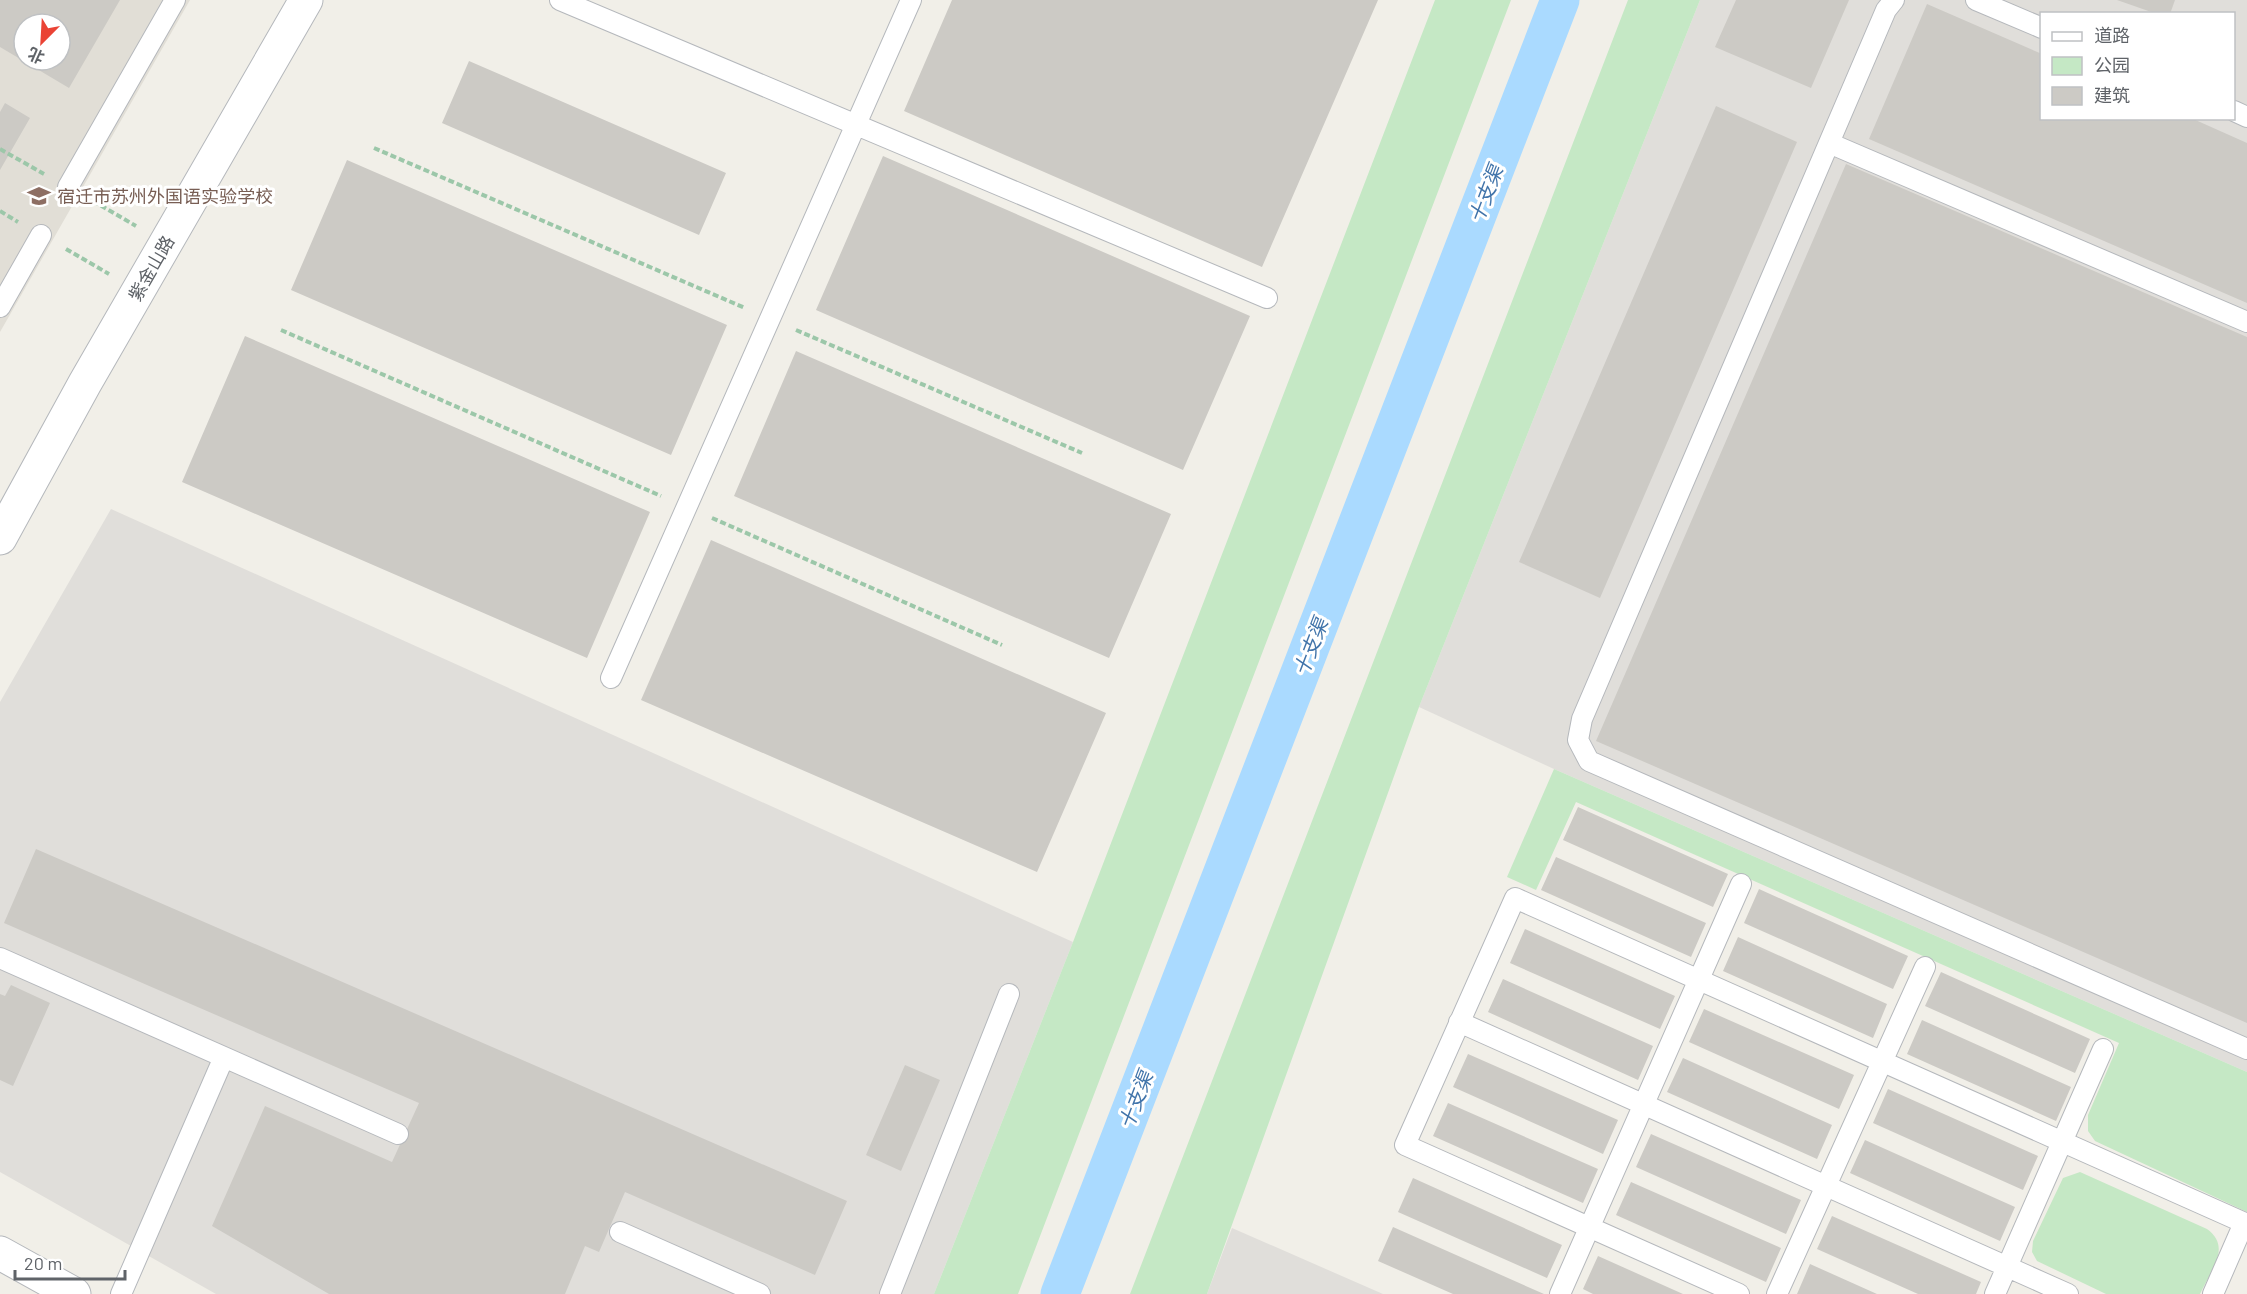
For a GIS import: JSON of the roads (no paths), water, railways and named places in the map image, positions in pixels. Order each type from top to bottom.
[{"type":"street","name":"紫金山路","points":[[0,537],[84,383],[306,0]]},
{"type":"street","points":[[0,1253],[74,1294]]},
{"type":"lane","points":[[68,187],[175,0]]},
{"type":"lane","points":[[560,0],[1267,298]]},
{"type":"lane","points":[[611,678],[911,0]]},
{"type":"lane","points":[[1894,0],[1886,10],[1582,719],[1578,740],[1588,761],[2247,1049]]},
{"type":"lane","points":[[1976,0],[2040,27]]},
{"type":"lane","points":[[1829,143],[2247,322]]},
{"type":"lane","points":[[0,308],[41,235]]},
{"type":"lane","points":[[1560,1294],[1741,884]]},
{"type":"lane","points":[[1739,1294],[1405,1145],[1515,898],[2246,1224],[2212,1294]]},
{"type":"lane","points":[[0,958],[398,1134]]},
{"type":"lane","points":[[1777,1294],[1925,967]]},
{"type":"lane","points":[[890,1294],[1009,994]]},
{"type":"lane","points":[[1460,1022],[2068,1294]]},
{"type":"lane","points":[[1995,1294],[2103,1049]]},
{"type":"lane","points":[[121,1294],[224,1057]]},
{"type":"lane","points":[[620,1232],[760,1294]]},
{"type":"waterway","name":"十支渠","points":[[1060,1294],[1560,0]]},
{"type":"place","name":"宿迁市苏州外国语实验学校","points":[[39,196]]}]
